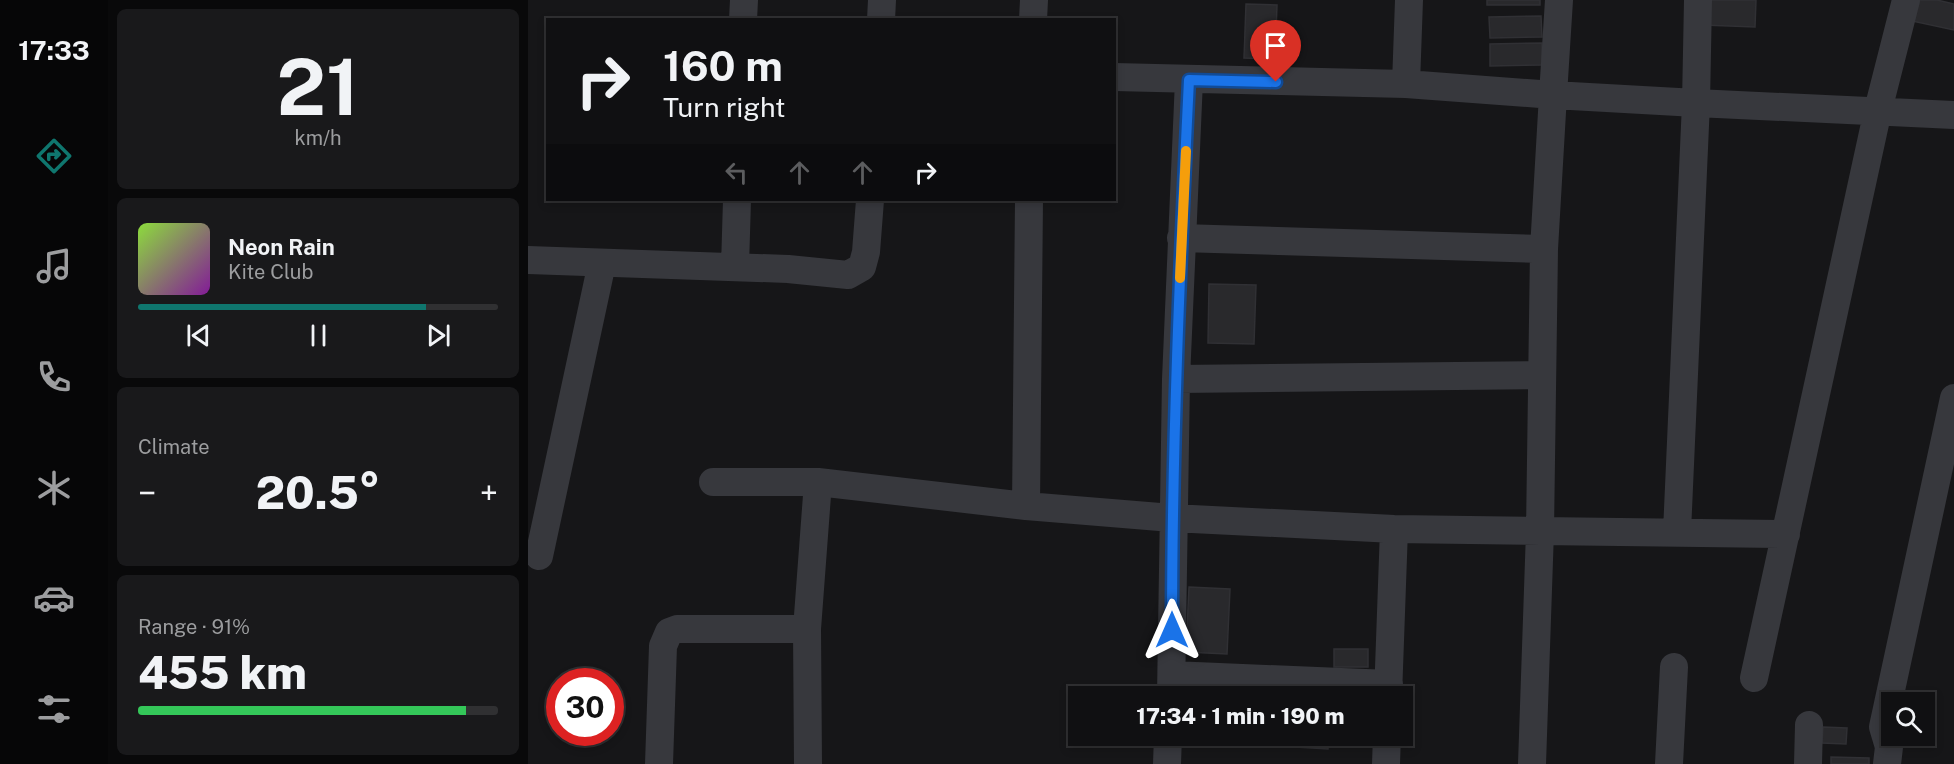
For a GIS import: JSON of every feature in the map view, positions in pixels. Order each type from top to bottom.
[{"type":"street","points":[[743,18],[744,0]]},
{"type":"street","points":[[881,18],[882,0]]},
{"type":"street","points":[[1033,18],[1034,0]]},
{"type":"street","points":[[1406,84],[1409,0]]},
{"type":"street","points":[[1532,764],[1540,531],[1544,249],[1559,0]]},
{"type":"street","points":[[1677,532],[1696,103],[1698,0]]},
{"type":"street","points":[[1754,678],[1878,110],[1906,0]]},
{"type":"street","points":[[1116,77],[1406,84],[1553,95],[1954,115]]},
{"type":"street","points":[[1171,686],[1176,379],[1189,80]]},
{"type":"street","points":[[735,267],[737,201]]},
{"type":"street","points":[[528,260],[788,269],[848,275],[862,267],[866,252],[870,201]]},
{"type":"street","points":[[1026,506],[1029,201]]},
{"type":"street","points":[[1181,238],[1544,249]]},
{"type":"street","points":[[540,556],[602,263]]},
{"type":"street","points":[[1176,379],[1541,375]]},
{"type":"street","points":[[1887,764],[1889,747],[1883,727],[1954,398]]},
{"type":"street","points":[[712,482],[818,482],[1026,506],[1172,518],[1394,529],[1786,534]]},
{"type":"street","points":[[808,764],[807,629],[818,482]]},
{"type":"street","points":[[1389,686],[1394,529]]},
{"type":"street","points":[[659,764],[663,646],[669,632],[677,629],[807,629]]},
{"type":"street","points":[[1669,764],[1674,667]]},
{"type":"street","points":[[1808,764],[1809,725]]},
{"type":"street","points":[[1167,764],[1168,746]]},
{"type":"street","points":[[1386,764],[1387,746]]},
{"type":"building","points":[[1487,0],[1540,0],[1540,5],[1487,5]]},
{"type":"building","points":[[1704,0],[1756,0],[1755,27],[1703,25]]},
{"type":"building","points":[[1917,0],[1937,0],[1954,4],[1954,30],[1912,21]]},
{"type":"building","points":[[1246,4],[1277,5],[1275,59],[1244,58]]},
{"type":"building","points":[[1541,16],[1542,37],[1490,38],[1489,17]]},
{"type":"building","points":[[1542,43],[1542,65],[1490,66],[1490,44]]},
{"type":"building","points":[[1209,284],[1256,285],[1254,344],[1208,343]]},
{"type":"building","points":[[1189,587],[1230,589],[1227,654],[1186,652]]},
{"type":"building","points":[[1334,649],[1368,649],[1368,667],[1334,667]]},
{"type":"building","points":[[1823,727],[1847,728],[1846,744],[1822,743]]},
{"type":"building","points":[[1296,746],[1328,746],[1328,749]]},
{"type":"building","points":[[1831,757],[1869,758],[1869,764],[1831,764]]},
{"type":"slow traffic","points":[[1180,278],[1186,151]]},
{"type":"route","points":[[1172,630],[1176,379],[1189,80],[1276,82]]}]
